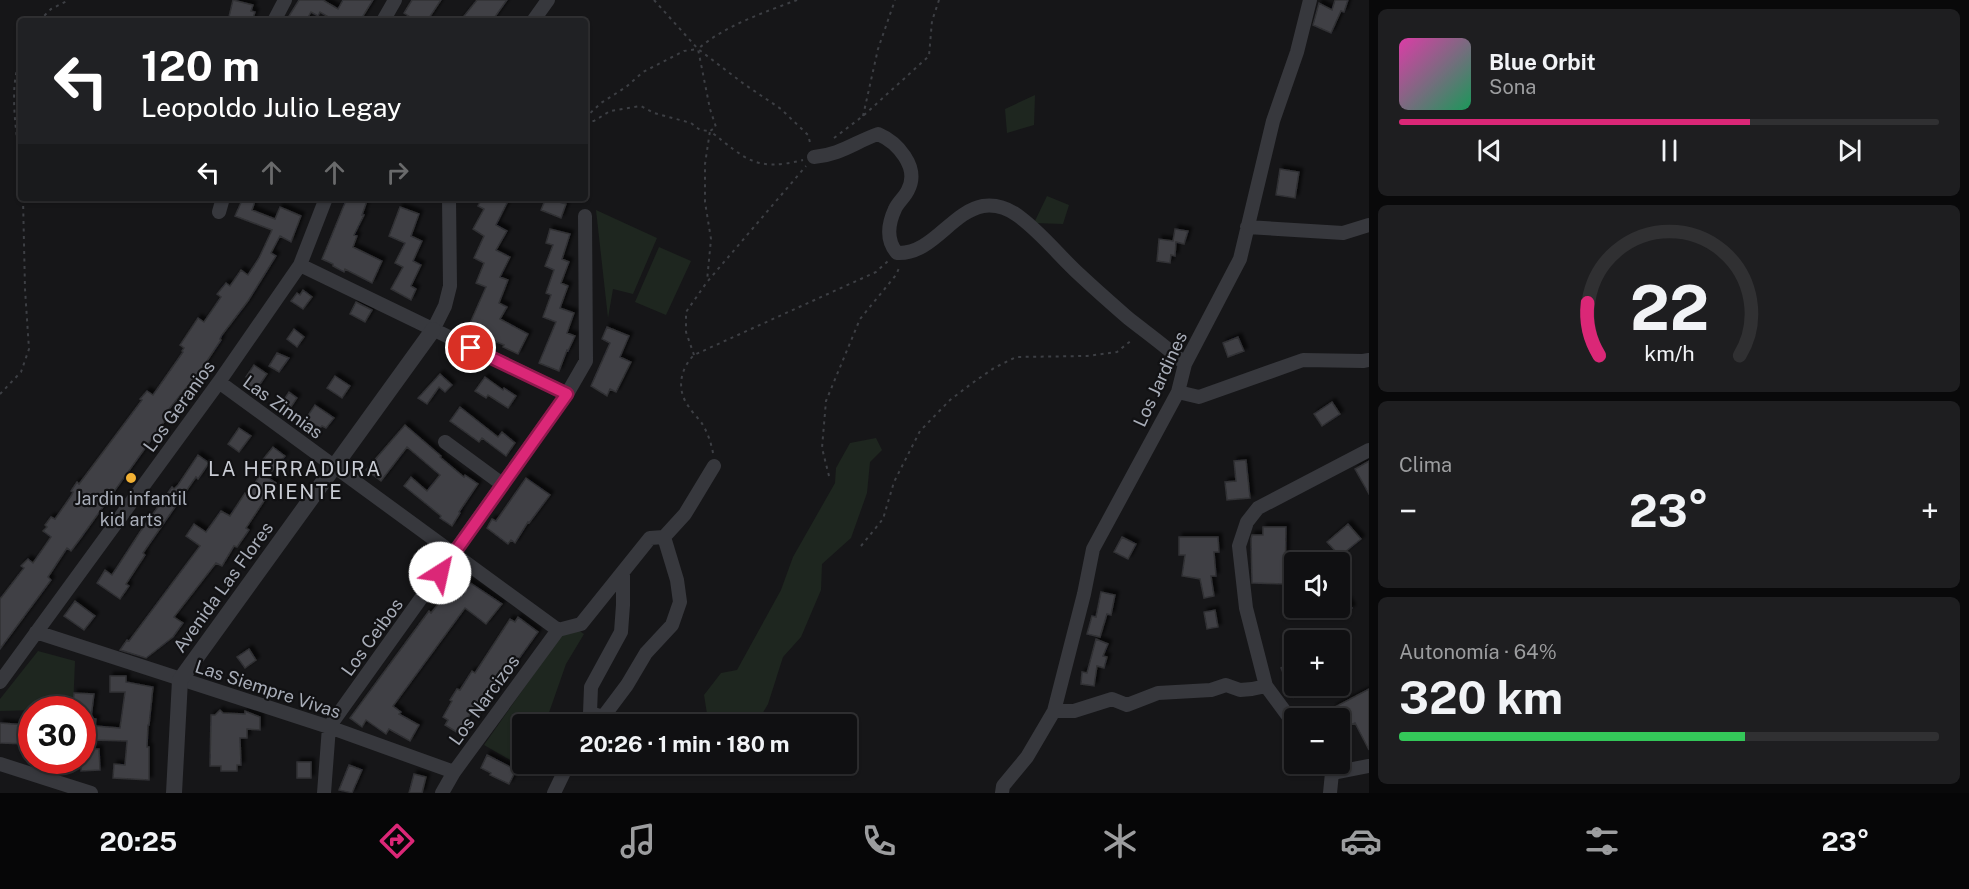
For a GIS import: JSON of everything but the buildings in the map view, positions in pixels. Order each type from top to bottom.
[{"type":"street","points":[[276,18],[285,0]]},
{"type":"street","points":[[384,18],[395,0]]},
{"type":"street","points":[[534,18],[548,0]]},
{"type":"street","name":"Los Jardines","points":[[1002,793],[1003,786],[1028,757],[1054,711],[1084,594],[1092,549],[1178,392],[1185,364],[1240,259],[1273,121],[1297,52],[1310,0]]},
{"type":"street","points":[[814,157],[830,156],[878,134],[890,139],[907,159],[911,174],[909,188],[895,208],[889,235],[890,245],[901,253],[913,251],[966,213],[982,206],[999,205],[1016,214],[1034,229],[1078,274],[1185,364]]},
{"type":"street","points":[[219,212],[222,201]]},
{"type":"street","name":"Los Geranios","points":[[0,682],[219,382],[300,265],[320,201]]},
{"type":"street","name":"Avenida Las Flores","points":[[174,793],[180,680],[433,330],[445,306],[450,286],[449,201]]},
{"type":"street","name":"Los Ceibos","points":[[328,727],[454,554],[567,394],[586,362],[585,216]]},
{"type":"street","points":[[1247,226],[1344,233],[1369,225]]},
{"type":"street","points":[[300,265],[567,394]]},
{"type":"street","points":[[1178,392],[1199,397],[1303,360],[1369,360]]},
{"type":"street","name":"Las Zinnias","points":[[219,382],[558,630]]},
{"type":"street","points":[[445,442],[502,484]]},
{"type":"street","points":[[1284,710],[1266,686],[1246,608],[1239,546],[1243,530],[1258,508],[1369,450]]},
{"type":"street","points":[[558,630],[582,624],[650,538],[664,537],[685,514],[714,466]]},
{"type":"street","points":[[605,714],[627,685],[646,653],[672,625],[680,602],[677,580],[664,537]]},
{"type":"street","points":[[588,714],[591,687],[621,632],[624,606],[622,572]]},
{"type":"street","name":"Los Narcizos","points":[[442,793],[454,772],[558,630]]},
{"type":"street","name":"Las Siempre Vivas","points":[[36,632],[328,727],[454,772]]},
{"type":"street","points":[[1054,711],[1074,711],[1112,699],[1127,705],[1158,693],[1211,690],[1226,685],[1240,690],[1266,686]]},
{"type":"street","points":[[324,793],[328,727]]},
{"type":"street","points":[[0,764],[92,793]]},
{"type":"street","points":[[1350,767],[1369,766]]},
{"type":"street","points":[[555,793],[564,774]]},
{"type":"street","points":[[1328,774],[1330,793]]},
{"type":"path","points":[[42,18],[51,9],[69,0]]},
{"type":"path","points":[[654,0],[698,49],[781,109],[808,135],[814,157]]},
{"type":"path","points":[[588,116],[601,102],[626,87],[643,72],[684,51],[698,49],[706,42],[757,15],[797,0]]},
{"type":"path","points":[[863,116],[878,49],[895,0]]},
{"type":"path","points":[[694,355],[686,333],[686,312],[707,282],[814,157],[929,56],[932,21],[939,0]]},
{"type":"path","points":[[698,49],[716,127],[710,131],[705,164],[705,202],[711,239],[707,282]]},
{"type":"path","points":[[18,72],[14,90],[18,136]]},
{"type":"path","points":[[588,120],[594,121],[610,111],[641,106],[654,113],[691,123],[700,130],[710,131],[748,160],[771,165],[814,157]]},
{"type":"path","points":[[0,394],[21,372],[29,349],[23,201]]},
{"type":"path","points":[[714,466],[710,439],[684,400],[681,387],[682,373],[694,355],[876,272],[901,253]]},
{"type":"path","points":[[829,476],[822,448],[826,401],[860,319],[896,275],[901,253]]},
{"type":"path","points":[[861,546],[883,519],[894,482],[920,431],[950,400],[971,384],[994,368],[1016,357],[1087,356],[1117,352],[1146,330]]},
{"type":"shaded area","points":[[1035,95],[1034,125],[1007,133],[1005,109]]},
{"type":"shaded area","points":[[1047,196],[1069,205],[1063,224],[1034,223]]},
{"type":"shaded area","points":[[596,210],[657,238],[633,294],[613,289],[608,318]]},
{"type":"shaded area","points":[[659,247],[691,261],[666,315],[635,302]]},
{"type":"shaded area","points":[[876,438],[882,450],[870,462],[867,493],[851,538],[822,564],[821,590],[801,637],[783,657],[768,704],[762,714],[707,714],[704,695],[721,673],[737,670],[781,590],[793,557],[835,483],[836,468],[850,443]]},
{"type":"shaded area","points":[[569,624],[584,634],[566,664],[548,714],[512,714],[512,761],[484,745]]},
{"type":"shaded area","points":[[38,651],[75,661],[74,696],[18,696],[18,711],[0,711],[0,699]]},
{"type":"place","name":"Jardin infantil kid arts","points":[[131,478]]},
{"type":"district","name":"LA HERRADURA ORIENTE","points":[[295,480]]},
{"type":"route","points":[[440,573],[567,394],[471,348]]}]
